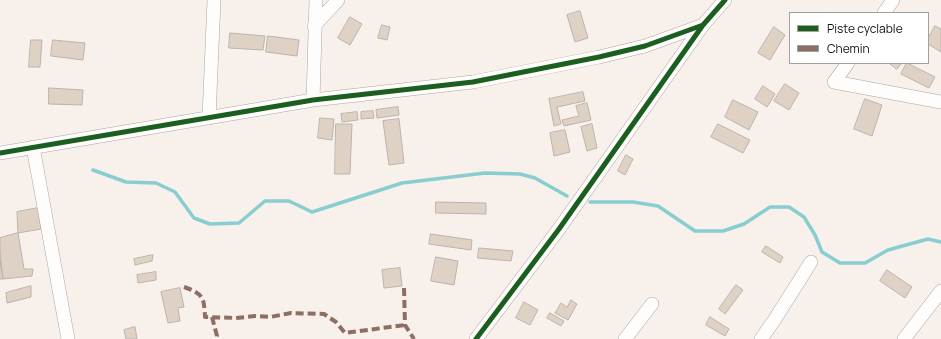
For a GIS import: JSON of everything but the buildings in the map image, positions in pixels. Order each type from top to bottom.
[{"type":"street","points":[[209,118],[214,0]]},
{"type":"street","points":[[313,100],[314,26],[316,0]]},
{"type":"street","points":[[314,26],[338,0]]},
{"type":"street","points":[[476,339],[559,229],[703,25],[725,0]]},
{"type":"street","points":[[885,12],[893,0]]},
{"type":"street","points":[[0,153],[313,100],[488,79],[607,56],[645,46],[703,25]]},
{"type":"street","points":[[847,64],[834,82],[941,102]]},
{"type":"street","points":[[33,147],[68,339]]},
{"type":"street","points":[[761,339],[811,262]]},
{"type":"street","points":[[904,339],[941,291]]},
{"type":"street","points":[[625,339],[652,304]]},
{"type":"waterway","points":[[93,170],[126,182],[156,183],[175,192],[194,218],[210,224],[239,223],[265,201],[289,201],[312,212],[402,183],[485,173],[520,174],[535,178],[567,196]]},
{"type":"waterway","points":[[590,202],[633,202],[658,206],[695,231],[723,231],[744,224],[770,207],[789,207],[804,217],[815,235],[822,252],[840,263],[865,263],[888,250],[928,239],[941,242]]},
{"type":"marked path","points":[[184,287],[196,292],[202,298],[205,317],[270,317],[291,313],[324,314],[336,322],[345,333],[405,325]]},
{"type":"marked path","points":[[404,288],[405,325],[414,339]]},
{"type":"marked path","points":[[212,317],[217,336],[216,339]]},
{"type":"cycle path","points":[[476,339],[559,229],[703,25],[725,0]]},
{"type":"cycle path","points":[[0,153],[313,100],[473,82],[599,57],[645,46],[703,25]]}]
